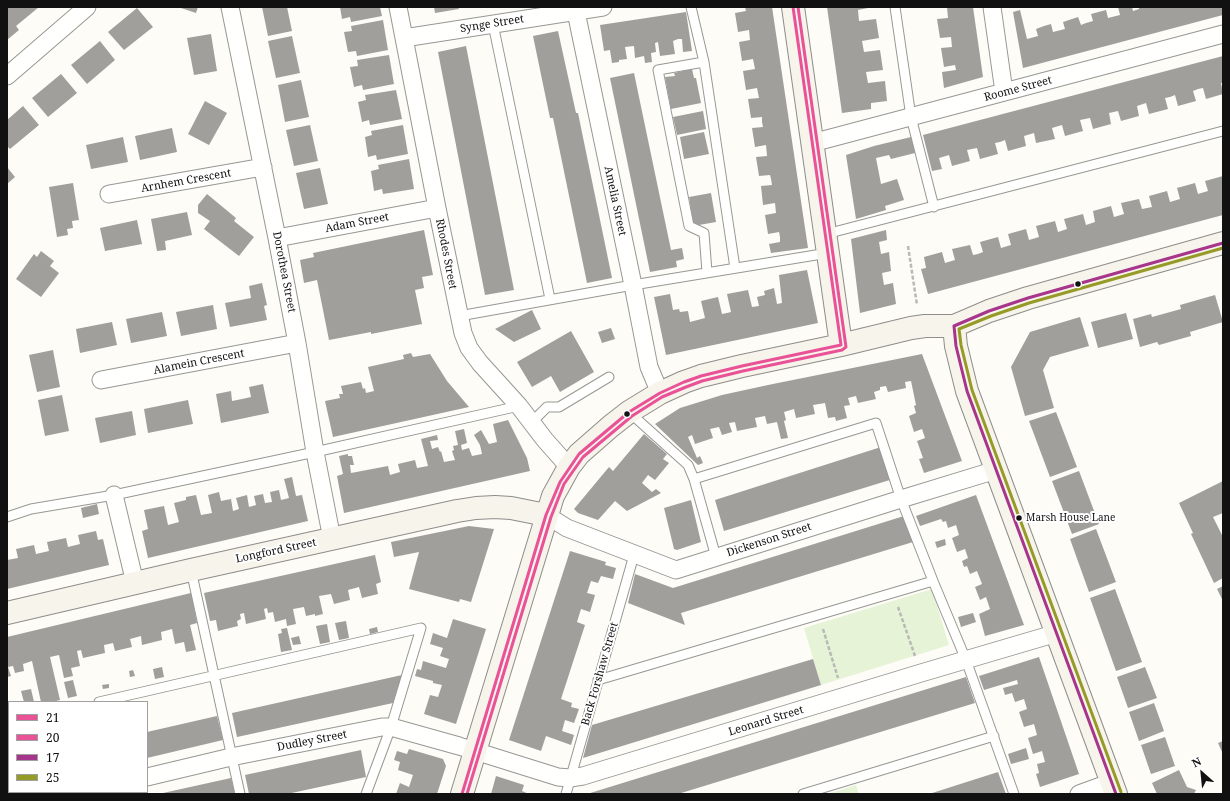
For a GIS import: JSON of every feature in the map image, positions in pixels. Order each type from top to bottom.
[{"type":"street","points":[[7,76],[87,7]]},
{"type":"street","name":"Dorothea Street","points":[[230,7],[277,238],[332,539]]},
{"type":"street","name":"Rhodes Street","points":[[398,7],[463,333],[469,348],[480,363],[519,406],[569,468]]},
{"type":"street","name":"Synge Street","points":[[404,38],[575,9],[603,7]]},
{"type":"street","points":[[793,7],[841,345]]},
{"type":"street","points":[[992,7],[1004,92]]},
{"type":"street","name":"Amelia Street","points":[[575,9],[649,367],[660,393]]},
{"type":"street","name":"Roome Street","points":[[812,143],[1223,34]]},
{"type":"street","name":"Arnhem Crescent","points":[[109,194],[263,167]]},
{"type":"street","name":"Adam Street","points":[[277,238],[437,208]]},
{"type":"street","points":[[462,794],[553,496],[579,454],[629,412],[660,393],[684,382],[721,371],[911,328],[926,326],[954,326],[988,311],[1028,298],[1223,243]]},
{"type":"street","points":[[954,326],[956,346],[967,391],[1114,788],[1079,794]]},
{"type":"street","name":"Alamein Crescent","points":[[101,380],[297,344]]},
{"type":"street","name":"Dickenson Street","points":[[546,516],[567,528],[676,570],[996,470]]},
{"type":"street","points":[[114,495],[135,583]]},
{"type":"street","name":"Longford Street","points":[[7,613],[190,570],[457,511],[476,508],[511,508],[546,516]]},
{"type":"street","name":"Leonard Street","points":[[475,751],[558,776],[568,786],[583,776],[1057,633]]},
{"type":"street","name":"Dudley Street","points":[[148,777],[231,757],[382,727],[391,727],[475,751]]},
{"type":"lane","points":[[691,7],[704,62],[735,268]]},
{"type":"lane","points":[[895,7],[911,117],[934,207]]},
{"type":"lane","points":[[493,24],[550,299]]},
{"type":"lane","points":[[704,62],[658,70],[690,226],[704,233],[707,272]]},
{"type":"lane","points":[[459,316],[735,268],[827,243],[934,207],[1223,131]]},
{"type":"lane","points":[[532,422],[547,407],[560,407],[609,377]]},
{"type":"lane","points":[[7,517],[31,509],[114,495],[519,406]]},
{"type":"lane","points":[[629,412],[688,465],[694,479],[716,557]]},
{"type":"lane","points":[[694,479],[876,423],[901,499],[966,660],[1014,794]]},
{"type":"lane","name":"Back Forshaw Street","points":[[568,786],[634,555]]},
{"type":"lane","points":[[190,570],[240,794]]},
{"type":"lane","points":[[598,680],[933,581]]},
{"type":"lane","points":[[104,701],[421,628],[391,727],[366,794]]},
{"type":"lane","points":[[804,794],[994,736]]},
{"type":"path","points":[[908,246],[917,310]]},
{"type":"path","points":[[893,592],[921,673]]},
{"type":"path","points":[[819,615],[844,697]]},
{"type":"green space","points":[[932,589],[949,645],[821,685],[804,628]]},
{"type":"green space","points":[[856,785],[859,794],[828,794]]},
{"type":"building","points":[[7,7],[39,7],[16,26],[19,30],[7,40]]},
{"type":"building","points":[[178,7],[198,7],[196,13]]},
{"type":"building","points":[[262,7],[287,7],[292,31],[268,36]]},
{"type":"building","points":[[340,7],[380,7],[382,16],[351,22],[350,17],[342,19]]},
{"type":"building","points":[[434,7],[458,7],[459,9],[435,13]]},
{"type":"building","points":[[745,7],[772,7],[808,248],[771,253],[769,244],[780,242],[780,237],[779,232],[768,234],[765,215],[776,213],[775,203],[763,205],[761,186],[772,185],[770,175],[759,176],[756,157],[767,156],[766,145],[755,147],[752,128],[763,127],[762,117],[751,118],[748,99],[759,98],[757,88],[746,90],[743,71],[755,69],[753,59],[742,61],[739,42],[750,40],[749,30],[738,32],[735,13],[746,11]]},
{"type":"building","points":[[827,7],[873,7],[858,10],[859,21],[876,19],[879,38],[862,41],[864,52],[880,50],[883,70],[866,72],[868,83],[885,81],[887,101],[871,103],[871,109],[842,113]]},
{"type":"building","points":[[947,7],[973,7],[983,77],[944,88],[942,72],[956,70],[955,65],[944,67],[941,48],[952,47],[951,37],[940,38],[937,19],[948,18]]},
{"type":"building","points":[[1118,7],[1132,7],[1133,11],[1139,9],[1139,7],[1223,7],[1223,15],[1023,68],[1013,12],[1020,10],[1027,39],[1038,36],[1036,29],[1051,24],[1053,32],[1065,29],[1063,22],[1078,17],[1081,25],[1093,21],[1091,14],[1106,10],[1108,18],[1120,15]]},
{"type":"building","points":[[137,8],[153,27],[124,50],[108,32]]},
{"type":"building","points":[[686,12],[692,51],[683,52],[682,39],[678,39],[673,41],[675,54],[660,56],[658,42],[655,43],[656,52],[651,53],[652,62],[645,63],[644,56],[635,58],[634,46],[625,47],[627,59],[612,63],[610,50],[604,51],[600,25]]},
{"type":"building","points":[[383,20],[388,50],[357,56],[356,51],[348,52],[344,32],[352,31],[351,26]]},
{"type":"building","points":[[558,31],[576,113],[578,113],[612,278],[587,283],[553,118],[550,118],[533,36]]},
{"type":"building","points":[[211,34],[217,71],[194,75],[187,38]]},
{"type":"building","points":[[292,36],[300,73],[276,78],[268,41]]},
{"type":"building","points":[[100,41],[115,60],[87,84],[71,65]]},
{"type":"building","points":[[466,46],[514,290],[485,295],[438,52]]},
{"type":"building","points":[[389,55],[394,84],[363,90],[362,85],[354,87],[350,67],[358,66],[357,60]]},
{"type":"building","points":[[1223,56],[1223,83],[1221,83],[1223,94],[1206,99],[1203,88],[1198,89],[1193,91],[1196,101],[1178,106],[1175,95],[1165,98],[1168,109],[1149,114],[1146,103],[1137,106],[1139,116],[1121,121],[1118,111],[1109,113],[1111,124],[1093,129],[1090,118],[1080,120],[1083,131],[1065,136],[1062,125],[1052,128],[1055,139],[1036,143],[1034,133],[1024,136],[1026,146],[1008,151],[1005,140],[995,143],[998,154],[980,159],[977,148],[967,150],[970,161],[952,166],[949,155],[939,158],[942,169],[932,171],[923,135]]},
{"type":"building","points":[[692,69],[694,78],[696,78],[701,103],[671,109],[665,77],[675,76],[674,73]]},
{"type":"building","points":[[634,73],[671,250],[682,248],[684,259],[676,261],[677,267],[650,272],[610,78]]},
{"type":"building","points":[[61,74],[77,93],[48,117],[32,98]]},
{"type":"building","points":[[301,80],[309,117],[285,122],[278,85]]},
{"type":"building","points":[[396,90],[402,119],[370,125],[369,120],[362,122],[358,102],[366,100],[365,95]]},
{"type":"building","points":[[205,101],[227,113],[209,145],[188,134]]},
{"type":"building","points":[[23,106],[39,125],[10,149],[7,146],[7,120]]},
{"type":"building","points":[[703,111],[706,129],[677,135],[673,117]]},
{"type":"building","points":[[310,125],[318,161],[294,166],[286,130]]},
{"type":"building","points":[[403,125],[408,154],[377,160],[376,155],[368,157],[365,137],[372,135],[371,131]]},
{"type":"building","points":[[172,128],[177,152],[140,160],[135,136]]},
{"type":"building","points":[[704,132],[709,154],[684,159],[680,137]]},
{"type":"building","points":[[123,137],[128,162],[91,169],[86,145]]},
{"type":"building","points":[[911,137],[915,153],[891,159],[889,155],[876,158],[881,184],[897,179],[904,200],[885,206],[886,210],[856,219],[846,155],[874,146]]},
{"type":"building","points":[[409,159],[414,189],[383,194],[382,189],[374,191],[371,171],[379,169],[378,165]]},
{"type":"building","points":[[7,167],[15,177],[7,184]]},
{"type":"building","points":[[320,168],[328,204],[304,209],[296,173]]},
{"type":"building","points":[[1223,176],[1223,215],[928,294],[921,269],[926,268],[924,257],[942,252],[945,263],[955,260],[952,249],[970,245],[973,255],[978,254],[983,252],[980,242],[998,237],[1001,248],[1011,245],[1008,234],[1026,229],[1029,240],[1039,237],[1036,226],[1055,221],[1058,232],[1067,229],[1064,219],[1083,214],[1086,225],[1095,222],[1093,211],[1111,206],[1114,217],[1124,214],[1121,203],[1139,199],[1142,209],[1152,207],[1149,196],[1167,191],[1170,202],[1180,199],[1177,188],[1195,183],[1198,194],[1208,191],[1205,181]]},
{"type":"building","points":[[73,183],[79,220],[72,221],[73,228],[67,229],[68,235],[57,237],[49,187]]},
{"type":"building","points":[[711,193],[716,222],[699,225],[693,222],[689,197]]},
{"type":"building","points":[[207,194],[236,218],[234,221],[254,237],[239,256],[204,229],[210,221],[198,213],[198,205]]},
{"type":"building","points":[[187,212],[192,235],[165,241],[166,250],[157,251],[151,219]]},
{"type":"building","points":[[137,220],[142,244],[105,251],[100,228]]},
{"type":"building","points":[[424,230],[433,275],[422,277],[424,288],[415,290],[422,324],[371,334],[371,332],[329,340],[317,280],[304,283],[300,260],[314,257],[313,253]]},
{"type":"building","points":[[886,230],[887,240],[879,242],[881,254],[889,252],[891,271],[882,273],[884,285],[893,283],[896,304],[860,313],[851,239]]},
{"type":"building","points":[[41,251],[54,261],[50,266],[59,273],[41,297],[16,279],[34,254],[37,257]]},
{"type":"building","points":[[807,270],[818,323],[666,355],[654,297],[670,294],[673,310],[679,309],[680,312],[688,311],[690,322],[705,318],[701,301],[718,297],[722,314],[731,312],[727,294],[748,290],[752,307],[759,306],[757,297],[765,295],[764,291],[774,288],[777,304],[782,303],[779,275]]},
{"type":"building","points":[[262,283],[267,305],[264,306],[267,320],[230,327],[225,303],[251,298],[249,286]]},
{"type":"building","points":[[1215,295],[1223,322],[1190,332],[1191,336],[1159,345],[1157,342],[1140,347],[1133,319],[1151,314],[1152,317],[1181,309],[1180,305]]},
{"type":"building","points":[[213,305],[217,329],[181,336],[176,312]]},
{"type":"building","points":[[532,310],[541,329],[514,342],[495,329]]},
{"type":"building","points":[[162,312],[167,336],[131,343],[126,319]]},
{"type":"building","points":[[1126,313],[1133,339],[1098,348],[1091,322]]},
{"type":"building","points":[[1080,317],[1089,346],[1050,357],[1043,370],[1054,408],[1025,416],[1011,367],[1030,332]]},
{"type":"building","points":[[112,322],[117,345],[80,353],[76,329]]},
{"type":"building","points":[[611,328],[615,339],[602,343],[598,332]]},
{"type":"building","points":[[571,331],[594,372],[560,392],[551,376],[532,387],[517,362]]},
{"type":"building","points":[[53,350],[60,387],[37,392],[29,355]]},
{"type":"building","points":[[411,353],[413,357],[430,354],[447,381],[469,407],[333,437],[325,401],[340,398],[339,394],[343,394],[341,386],[361,382],[366,393],[374,391],[368,367],[404,359],[403,355]]},
{"type":"building","points":[[922,354],[962,461],[924,473],[919,459],[923,458],[917,441],[925,438],[922,429],[914,432],[909,416],[916,413],[914,406],[916,405],[911,381],[905,382],[906,388],[888,392],[886,386],[880,387],[880,390],[874,392],[876,399],[858,403],[856,396],[848,398],[850,405],[844,406],[847,418],[836,421],[835,417],[828,418],[825,403],[813,405],[815,414],[796,418],[794,409],[784,412],[786,420],[784,421],[788,438],[781,439],[777,422],[767,424],[765,416],[755,418],[757,427],[737,431],[735,422],[729,423],[732,432],[722,435],[719,427],[710,429],[713,438],[695,444],[692,435],[688,437],[697,458],[700,456],[703,463],[698,465],[655,424],[680,408],[722,395]]},
{"type":"building","points":[[263,384],[269,413],[221,423],[216,394],[231,391],[232,401],[242,399],[251,397],[249,387]]},
{"type":"building","points":[[62,395],[69,431],[45,436],[38,400]]},
{"type":"building","points":[[188,400],[193,424],[148,433],[144,409]]},
{"type":"building","points":[[132,411],[136,435],[100,443],[95,418]]},
{"type":"building","points":[[1056,412],[1077,467],[1050,477],[1029,421]]},
{"type":"building","points":[[508,420],[527,458],[530,471],[344,513],[337,476],[343,474],[339,456],[348,454],[348,456],[352,456],[354,465],[350,465],[351,473],[388,466],[390,475],[400,472],[398,464],[415,460],[417,468],[428,466],[421,439],[437,435],[438,440],[430,441],[432,449],[438,447],[440,452],[441,451],[444,462],[455,460],[452,451],[454,450],[453,446],[458,445],[455,431],[464,429],[467,443],[461,445],[462,450],[469,448],[472,456],[482,454],[480,445],[474,435],[481,430],[489,444],[497,442],[493,424]]},
{"type":"building","points":[[644,434],[667,454],[663,459],[669,463],[655,480],[648,475],[642,483],[652,492],[656,489],[661,493],[627,511],[615,501],[598,520],[578,513],[574,509],[609,467],[613,471]]},
{"type":"building","points":[[881,447],[893,479],[724,531],[715,500]]},
{"type":"building","points":[[1079,471],[1099,524],[1072,534],[1052,481]]},
{"type":"building","points":[[292,477],[296,496],[302,495],[308,521],[148,558],[142,531],[148,529],[144,510],[164,506],[168,525],[179,522],[174,503],[186,500],[186,497],[196,495],[201,515],[212,513],[208,495],[219,492],[221,501],[231,499],[233,511],[239,509],[236,498],[247,495],[249,507],[256,505],[254,496],[263,494],[265,503],[272,502],[270,492],[279,490],[281,500],[289,498],[284,479]]},
{"type":"building","points":[[1223,481],[1223,513],[1213,517],[1223,537],[1223,578],[1214,583],[1191,534],[1193,533],[1179,503]]},
{"type":"building","points":[[976,495],[1024,625],[985,636],[979,614],[990,609],[986,597],[980,600],[975,587],[982,584],[977,571],[970,574],[967,566],[964,567],[962,561],[968,558],[965,549],[957,552],[952,538],[959,535],[956,525],[948,528],[946,521],[943,522],[941,519],[920,526],[916,516]]},
{"type":"building","points":[[691,500],[701,542],[677,550],[674,549],[664,508]]},
{"type":"building","points":[[97,504],[99,514],[83,518],[81,508]]},
{"type":"building","points":[[904,516],[913,542],[681,613],[685,625],[628,603],[635,574],[673,588]]},
{"type":"building","points":[[469,526],[494,529],[471,602],[460,599],[459,602],[409,589],[419,552],[394,557],[391,542]]},
{"type":"building","points":[[1096,529],[1116,582],[1089,592],[1070,539]]},
{"type":"building","points":[[96,531],[98,540],[103,539],[109,565],[7,589],[7,560],[18,558],[16,549],[34,545],[36,554],[49,551],[47,542],[66,538],[68,547],[80,544],[78,535]]},
{"type":"building","points":[[945,539],[946,545],[937,548],[935,542]]},
{"type":"building","points":[[570,551],[606,562],[605,565],[616,568],[613,579],[601,576],[598,583],[591,581],[587,593],[595,595],[590,612],[581,609],[577,622],[585,625],[561,699],[572,703],[571,707],[579,709],[574,723],[565,720],[562,731],[574,735],[571,745],[546,736],[541,751],[509,740]]},
{"type":"building","points":[[375,555],[381,582],[376,584],[378,594],[362,598],[359,587],[348,590],[350,600],[334,604],[331,594],[319,596],[323,614],[306,616],[304,607],[293,609],[296,624],[287,626],[286,619],[275,622],[273,612],[268,613],[267,608],[264,609],[266,619],[246,624],[244,613],[240,614],[241,619],[237,621],[238,626],[218,631],[216,620],[210,621],[204,593]]},
{"type":"building","points":[[1223,586],[1223,601],[1217,589]]},
{"type":"building","points":[[1115,589],[1142,662],[1116,671],[1090,598]]},
{"type":"building","points":[[191,593],[197,623],[190,625],[196,650],[186,652],[184,642],[175,644],[172,629],[161,632],[162,640],[142,645],[141,636],[130,639],[132,647],[115,651],[113,643],[104,645],[105,653],[83,658],[81,650],[77,651],[80,666],[71,668],[73,676],[64,678],[59,655],[50,657],[60,700],[56,701],[41,701],[32,661],[23,664],[24,671],[15,673],[13,666],[8,667],[11,676],[7,677],[7,637]]},
{"type":"building","points":[[973,613],[976,622],[961,627],[958,617]]},
{"type":"building","points":[[453,619],[486,629],[456,724],[424,714],[430,695],[438,697],[442,685],[415,676],[417,669],[421,670],[423,661],[446,668],[449,659],[440,656],[443,648],[430,644],[433,633],[447,638]]},
{"type":"building","points":[[346,621],[349,638],[339,640],[335,623]]},
{"type":"building","points":[[327,624],[330,642],[320,644],[316,626]]},
{"type":"building","points":[[377,627],[378,632],[370,634],[369,629]]},
{"type":"building","points":[[287,628],[292,650],[281,652],[278,634],[282,633],[281,629]]},
{"type":"building","points":[[299,636],[301,644],[293,645],[291,638]]},
{"type":"building","points":[[1039,657],[1079,774],[1040,787],[1036,774],[1039,773],[1037,764],[1045,762],[1042,751],[1033,754],[1028,738],[1037,735],[1034,724],[1024,727],[1019,712],[1027,709],[1024,699],[1015,702],[1012,693],[1005,695],[1003,688],[1018,684],[1017,680],[984,690],[979,676]]},
{"type":"building","points":[[813,659],[821,685],[583,758],[592,725]]},
{"type":"building","points":[[162,667],[164,677],[155,679],[153,669]]},
{"type":"building","points":[[1145,667],[1157,698],[1128,708],[1117,677]]},
{"type":"building","points":[[133,670],[135,676],[130,677],[129,671]]},
{"type":"building","points":[[402,675],[393,703],[237,737],[232,713]]},
{"type":"building","points":[[966,677],[975,703],[678,794],[587,794]]},
{"type":"building","points":[[73,680],[77,696],[68,698],[64,682]]},
{"type":"building","points":[[109,684],[109,688],[103,689],[102,685]]},
{"type":"building","points":[[31,689],[34,701],[24,701],[21,691]]},
{"type":"building","points":[[1154,703],[1164,731],[1139,741],[1129,712]]},
{"type":"building","points":[[217,716],[223,740],[148,758],[148,732]]},
{"type":"building","points":[[1165,737],[1175,766],[1151,774],[1141,745]]},
{"type":"building","points":[[1223,741],[1223,754],[1218,743]]},
{"type":"building","points":[[1026,748],[1029,759],[1011,764],[1008,754]]},
{"type":"building","points":[[409,749],[443,759],[446,766],[437,794],[396,794],[400,783],[409,787],[413,775],[398,770],[400,762],[394,760],[397,751],[407,754]]},
{"type":"building","points":[[361,750],[366,777],[287,794],[249,794],[245,775]]},
{"type":"building","points":[[7,760],[8,760],[8,790]]},
{"type":"building","points":[[1179,770],[1187,787],[1196,790],[1194,794],[1157,794],[1152,783]]},
{"type":"building","points":[[998,772],[1006,794],[929,794]]},
{"type":"building","points":[[496,776],[524,785],[522,791],[529,794],[491,794]]},
{"type":"building","points":[[231,778],[235,794],[163,794],[163,793]]},
{"type":"transit line","name":"21","points":[[462,794],[546,515],[560,482],[579,454],[629,412],[660,393],[684,382],[701,376],[742,366],[841,345],[793,7]]},
{"type":"transit line","name":"20","points":[[467,794],[551,517],[564,484],[583,457],[632,416],[662,397],[702,381],[842,350],[846,347],[798,7]]},
{"type":"transit line","name":"17","points":[[1116,794],[967,391],[956,346],[954,326],[989,311],[1028,298],[1223,243]]},
{"type":"transit line","name":"25","points":[[1121,792],[972,390],[961,345],[959,329],[1029,303],[1223,248]]},
{"type":"place","name":"Marsh House Lane","points":[[1019,518]]}]
